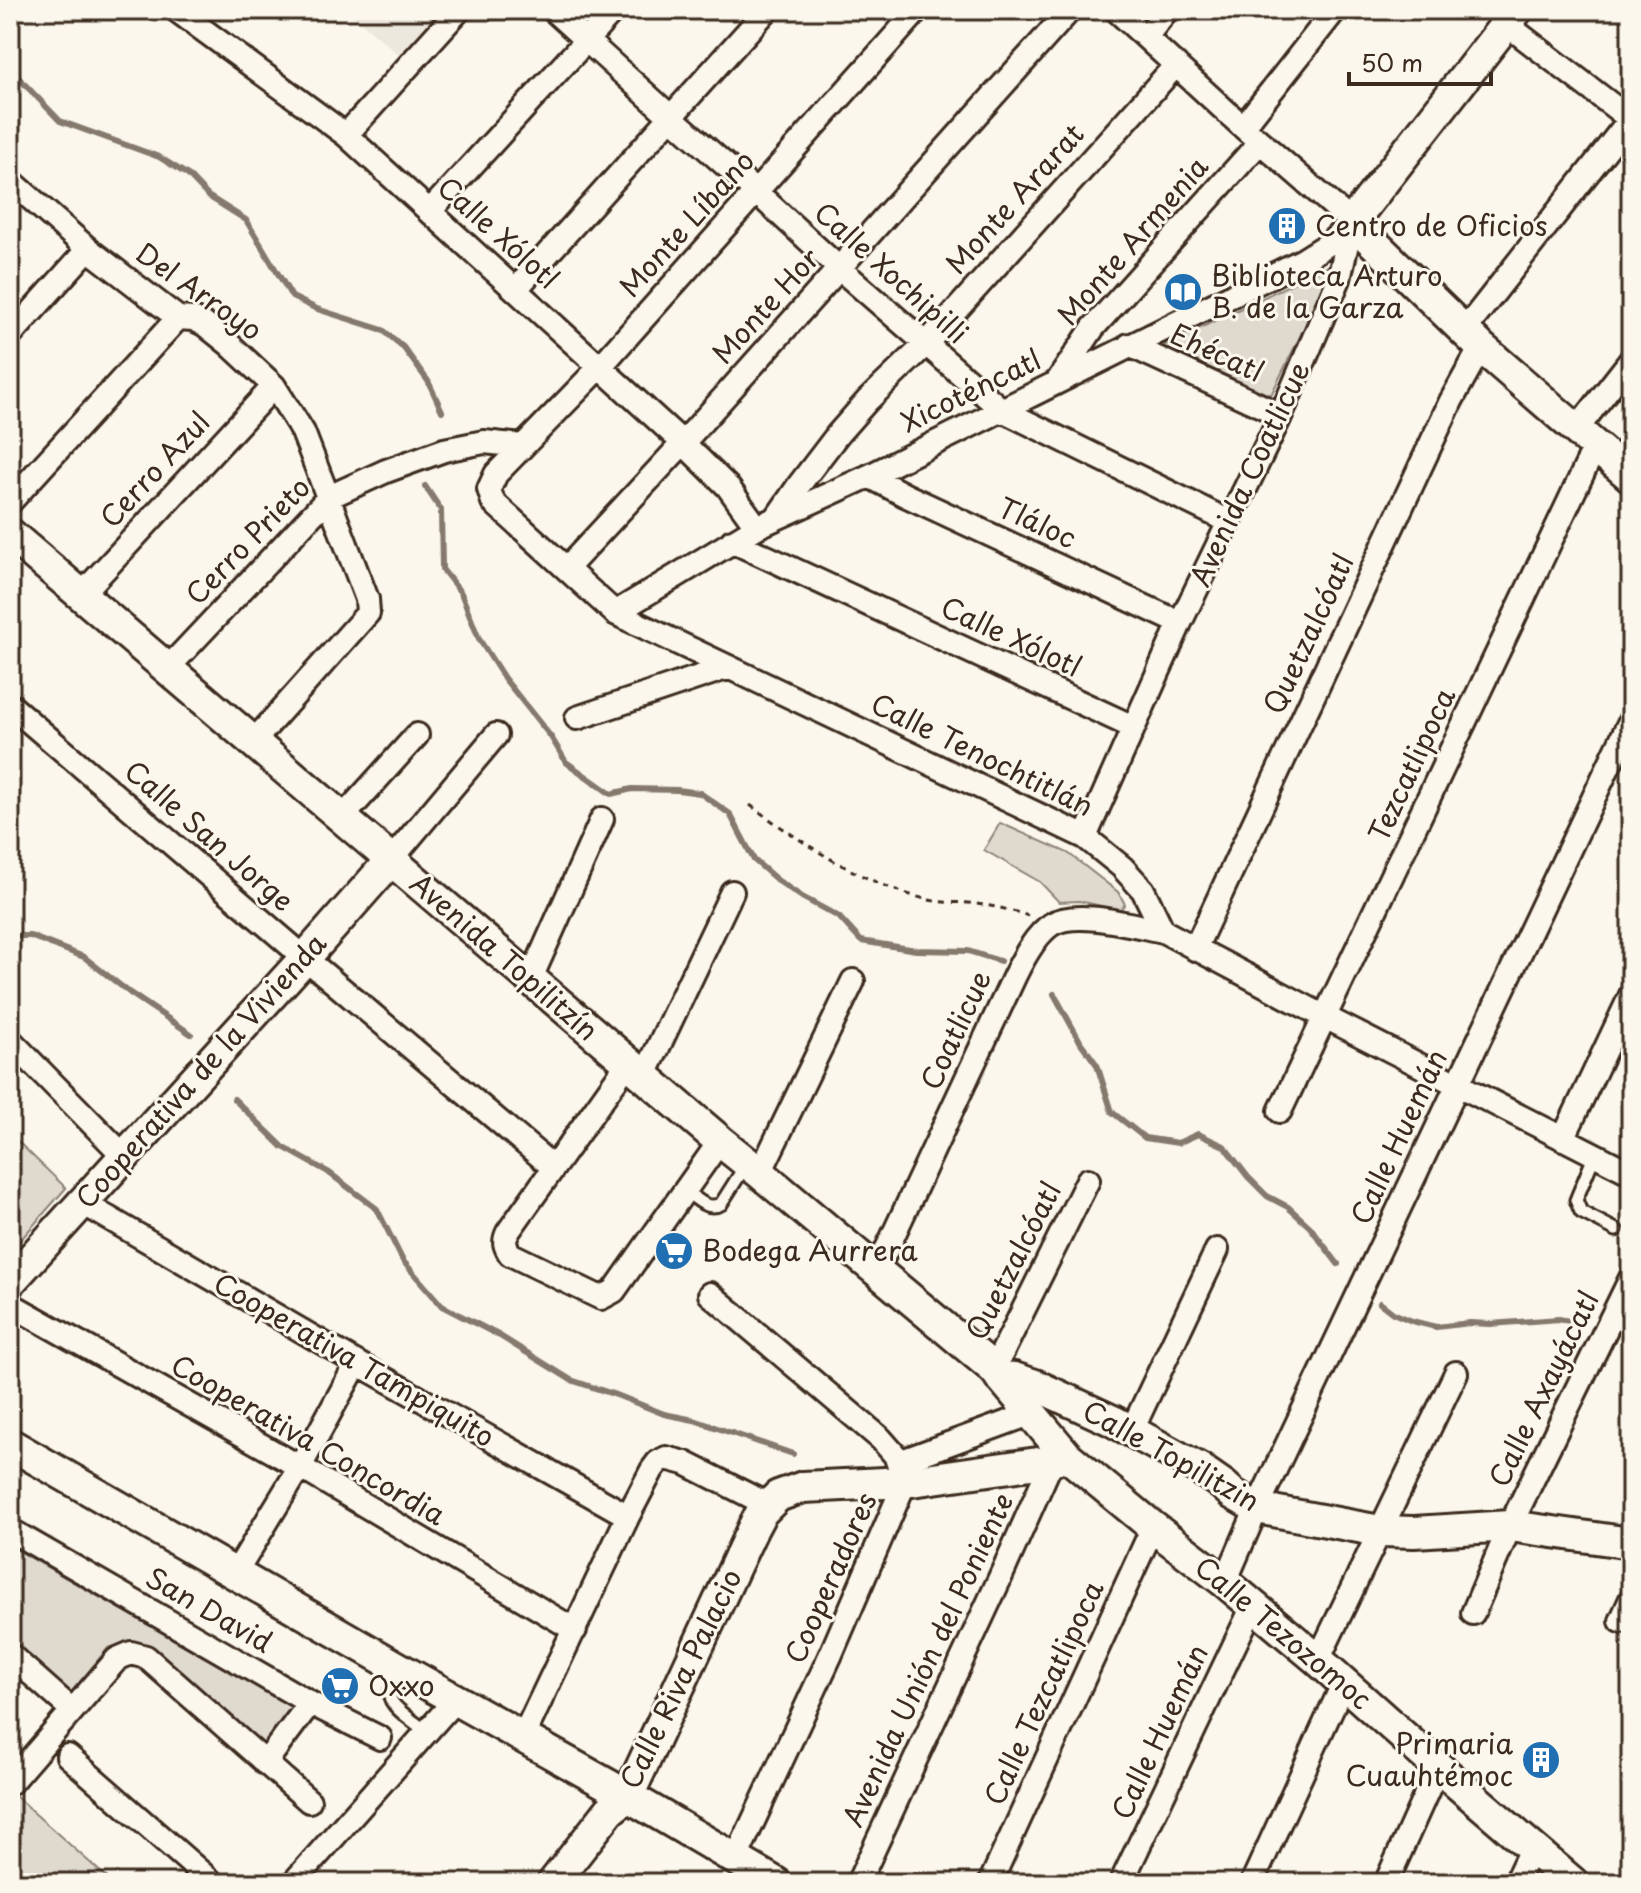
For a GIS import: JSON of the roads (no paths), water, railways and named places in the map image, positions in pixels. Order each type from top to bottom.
[{"type":"street","name":"Calle Xólotl","points":[[176,10],[346,135],[767,523]]},
{"type":"street","points":[[346,135],[459,10]]},
{"type":"street","name":"Calle Xochipilli","points":[[553,10],[840,269],[1002,410],[1230,522]]},
{"type":"street","points":[[429,212],[614,10]]},
{"type":"street","points":[[516,289],[767,10]]},
{"type":"street","name":"Monte Líbano","points":[[496,474],[600,367],[918,10]]},
{"type":"street","name":"Monte Hor","points":[[567,568],[840,269],[1070,10]]},
{"type":"street","points":[[1116,10],[1352,222],[1473,339],[1631,477]]},
{"type":"street","points":[[1146,37],[1167,10]]},
{"type":"street","name":"Monte Armenia","points":[[1056,383],[1093,328],[1252,135],[1335,10]]},
{"type":"street","points":[[1512,17],[1630,118]]},
{"type":"street","name":"Avenida Coatlicue","points":[[1085,837],[1180,623],[1281,415],[1339,279],[1352,222],[1512,17]]},
{"type":"street","name":"Monte Ararat","points":[[767,523],[867,401],[926,344],[1176,65]]},
{"type":"street","name":"Quetzalcóatl","points":[[1195,949],[1451,401],[1473,339],[1630,118]]},
{"type":"street","name":"Del Arroyo","points":[[10,180],[88,249],[178,318],[204,324],[229,344],[274,386],[303,432],[367,599],[368,613],[253,742]]},
{"type":"street","name":"Xicoténcatl","points":[[615,613],[767,523],[869,476],[1317,252],[1352,222]]},
{"type":"street","points":[[10,336],[88,249]]},
{"type":"street","points":[[10,502],[178,318]]},
{"type":"street","name":"Ehécatl","points":[[1129,345],[1281,415]]},
{"type":"street","name":"Tezcatlipoca","points":[[1280,1111],[1587,437],[1631,360]]},
{"type":"street","name":"Cerro Azul","points":[[81,595],[274,386]]},
{"type":"street","name":"Cerro Prieto","points":[[167,669],[329,497],[386,471],[444,450],[484,442],[523,446]]},
{"type":"street","name":"Calle Tenochtitlán","points":[[496,474],[489,489],[493,502],[615,613],[1085,837],[1122,867],[1143,890],[1163,931]]},
{"type":"street","name":"Tláloc","points":[[869,476],[1180,623]]},
{"type":"street","name":"Avenida Topilitzín","points":[[10,534],[636,1070],[997,1373]]},
{"type":"street","name":"Calle Xólotl","points":[[732,541],[1133,727]]},
{"type":"street","points":[[577,718],[729,667]]},
{"type":"street","name":"Calle San Jorge","points":[[10,705],[553,1167]]},
{"type":"street","name":"Calle Huemán","points":[[1225,1582],[1257,1508],[1631,719]]},
{"type":"street","points":[[342,818],[417,735]]},
{"type":"street","points":[[391,860],[496,735]]},
{"type":"street","points":[[531,978],[602,819]]},
{"type":"street","name":"Cooperativa de la Vivienda","points":[[10,1282],[391,860]]},
{"type":"street","points":[[720,1141],[614,1291],[601,1298],[510,1254],[504,1245],[508,1232],[553,1167],[636,1070],[732,892]]},
{"type":"street","name":"Coatlicue","points":[[877,1270],[1015,975],[1034,942],[1051,924],[1066,919],[1104,920],[1163,931]]},
{"type":"street","points":[[1163,931],[1631,1173]]},
{"type":"street","points":[[754,1167],[853,981]]},
{"type":"street","points":[[1563,1139],[1631,995]]},
{"type":"street","points":[[10,1040],[124,1156]]},
{"type":"street","name":"Quetzalcóatl","points":[[997,1373],[1088,1180]]},
{"type":"street","name":"Cooperativa Tampiquito","points":[[81,1202],[628,1516]]},
{"type":"street","points":[[1131,1432],[1217,1250]]},
{"type":"street","name":"Calle Axayácatl","points":[[1473,1613],[1510,1526],[1631,1278]]},
{"type":"street","name":"Cooperadores","points":[[710,1294],[881,1439],[902,1472],[831,1654],[736,1858]]},
{"type":"street","name":"Cooperativa Concordia","points":[[10,1304],[300,1467],[575,1630]]},
{"type":"street","points":[[235,1574],[300,1467],[357,1363]]},
{"type":"street","name":"Calle Topilitzin","points":[[997,1373],[1052,1392],[1131,1432],[1200,1469],[1257,1508],[1380,1531],[1510,1526],[1631,1543]]},
{"type":"street","name":"Calle Tezozomoc","points":[[997,1373],[1030,1414],[1059,1458],[1225,1582],[1573,1883]]},
{"type":"street","points":[[1318,1660],[1456,1373]]},
{"type":"street","points":[[902,1472],[1030,1414]]},
{"type":"street","points":[[10,1444],[776,1883]]},
{"type":"street","points":[[523,1737],[628,1516],[658,1462],[666,1458],[685,1463],[768,1505],[778,1496],[803,1487],[902,1472],[1059,1458]]},
{"type":"street","name":"Avenida Unión del Poniente","points":[[858,1883],[1059,1458]]},
{"type":"street","name":"Calle Riva Palacio","points":[[553,1883],[610,1810],[628,1796],[753,1528],[768,1505]]},
{"type":"street","name":"Calle Tezcatlipoca","points":[[990,1883],[1153,1527]]},
{"type":"street","name":"San David","points":[[10,1530],[310,1703],[380,1738]]},
{"type":"street","points":[[1621,1621],[1631,1599]]},
{"type":"street","name":"Calle Huemán","points":[[1121,1883],[1253,1606]]},
{"type":"street","points":[[10,1783],[117,1659],[131,1653],[146,1657],[309,1801]]},
{"type":"street","points":[[10,1655],[72,1710]]},
{"type":"street","points":[[1252,1883],[1344,1682]]},
{"type":"street","points":[[293,1883],[455,1700]]},
{"type":"street","points":[[265,1763],[310,1703]]},
{"type":"street","points":[[68,1756],[213,1883]]},
{"type":"street","points":[[1386,1883],[1438,1767]]},
{"type":"street","points":[[1515,1883],[1532,1847]]},
{"type":"lane","points":[[1595,1154],[1576,1200],[1577,1207],[1616,1230]]},
{"type":"lane","points":[[685,1190],[706,1206],[716,1207],[754,1167]]},
{"type":"lane","points":[[406,1672],[393,1686],[390,1700],[427,1732]]},
{"type":"waterway","points":[[10,69],[60,121],[159,157],[188,175],[208,196],[246,220],[292,297],[317,309],[383,330],[403,347],[428,381],[442,411]]},
{"type":"waterway","points":[[425,486],[441,510],[442,569],[461,593],[479,639],[504,678],[551,737],[566,762],[611,794],[632,789],[700,793],[730,814],[754,860],[802,897],[839,917],[861,941],[916,950],[968,951],[1000,961]]},
{"type":"waterway","points":[[10,936],[30,936],[84,957],[191,1034]]},
{"type":"waterway","points":[[1054,994],[1097,1065],[1112,1112],[1145,1138],[1178,1143],[1198,1134],[1224,1146],[1267,1196],[1288,1207],[1310,1227],[1338,1264]]},
{"type":"waterway","points":[[234,1099],[283,1147],[328,1172],[377,1209],[403,1261],[442,1306],[500,1336],[571,1380],[664,1414],[694,1420],[793,1454]]},
{"type":"waterway","points":[[1380,1303],[1393,1313],[1436,1327],[1559,1319],[1574,1322]]},
{"type":"place","name":"Centro de Oficios","points":[[1287,226]]},
{"type":"place","name":"Biblioteca Arturo B. de la Garza","points":[[1183,292]]},
{"type":"place","name":"Bodega Aurrera","points":[[674,1251]]},
{"type":"place","name":"Oxxo","points":[[340,1686]]},
{"type":"place","name":"Primaria Cuauhtémoc","points":[[1541,1760]]}]
